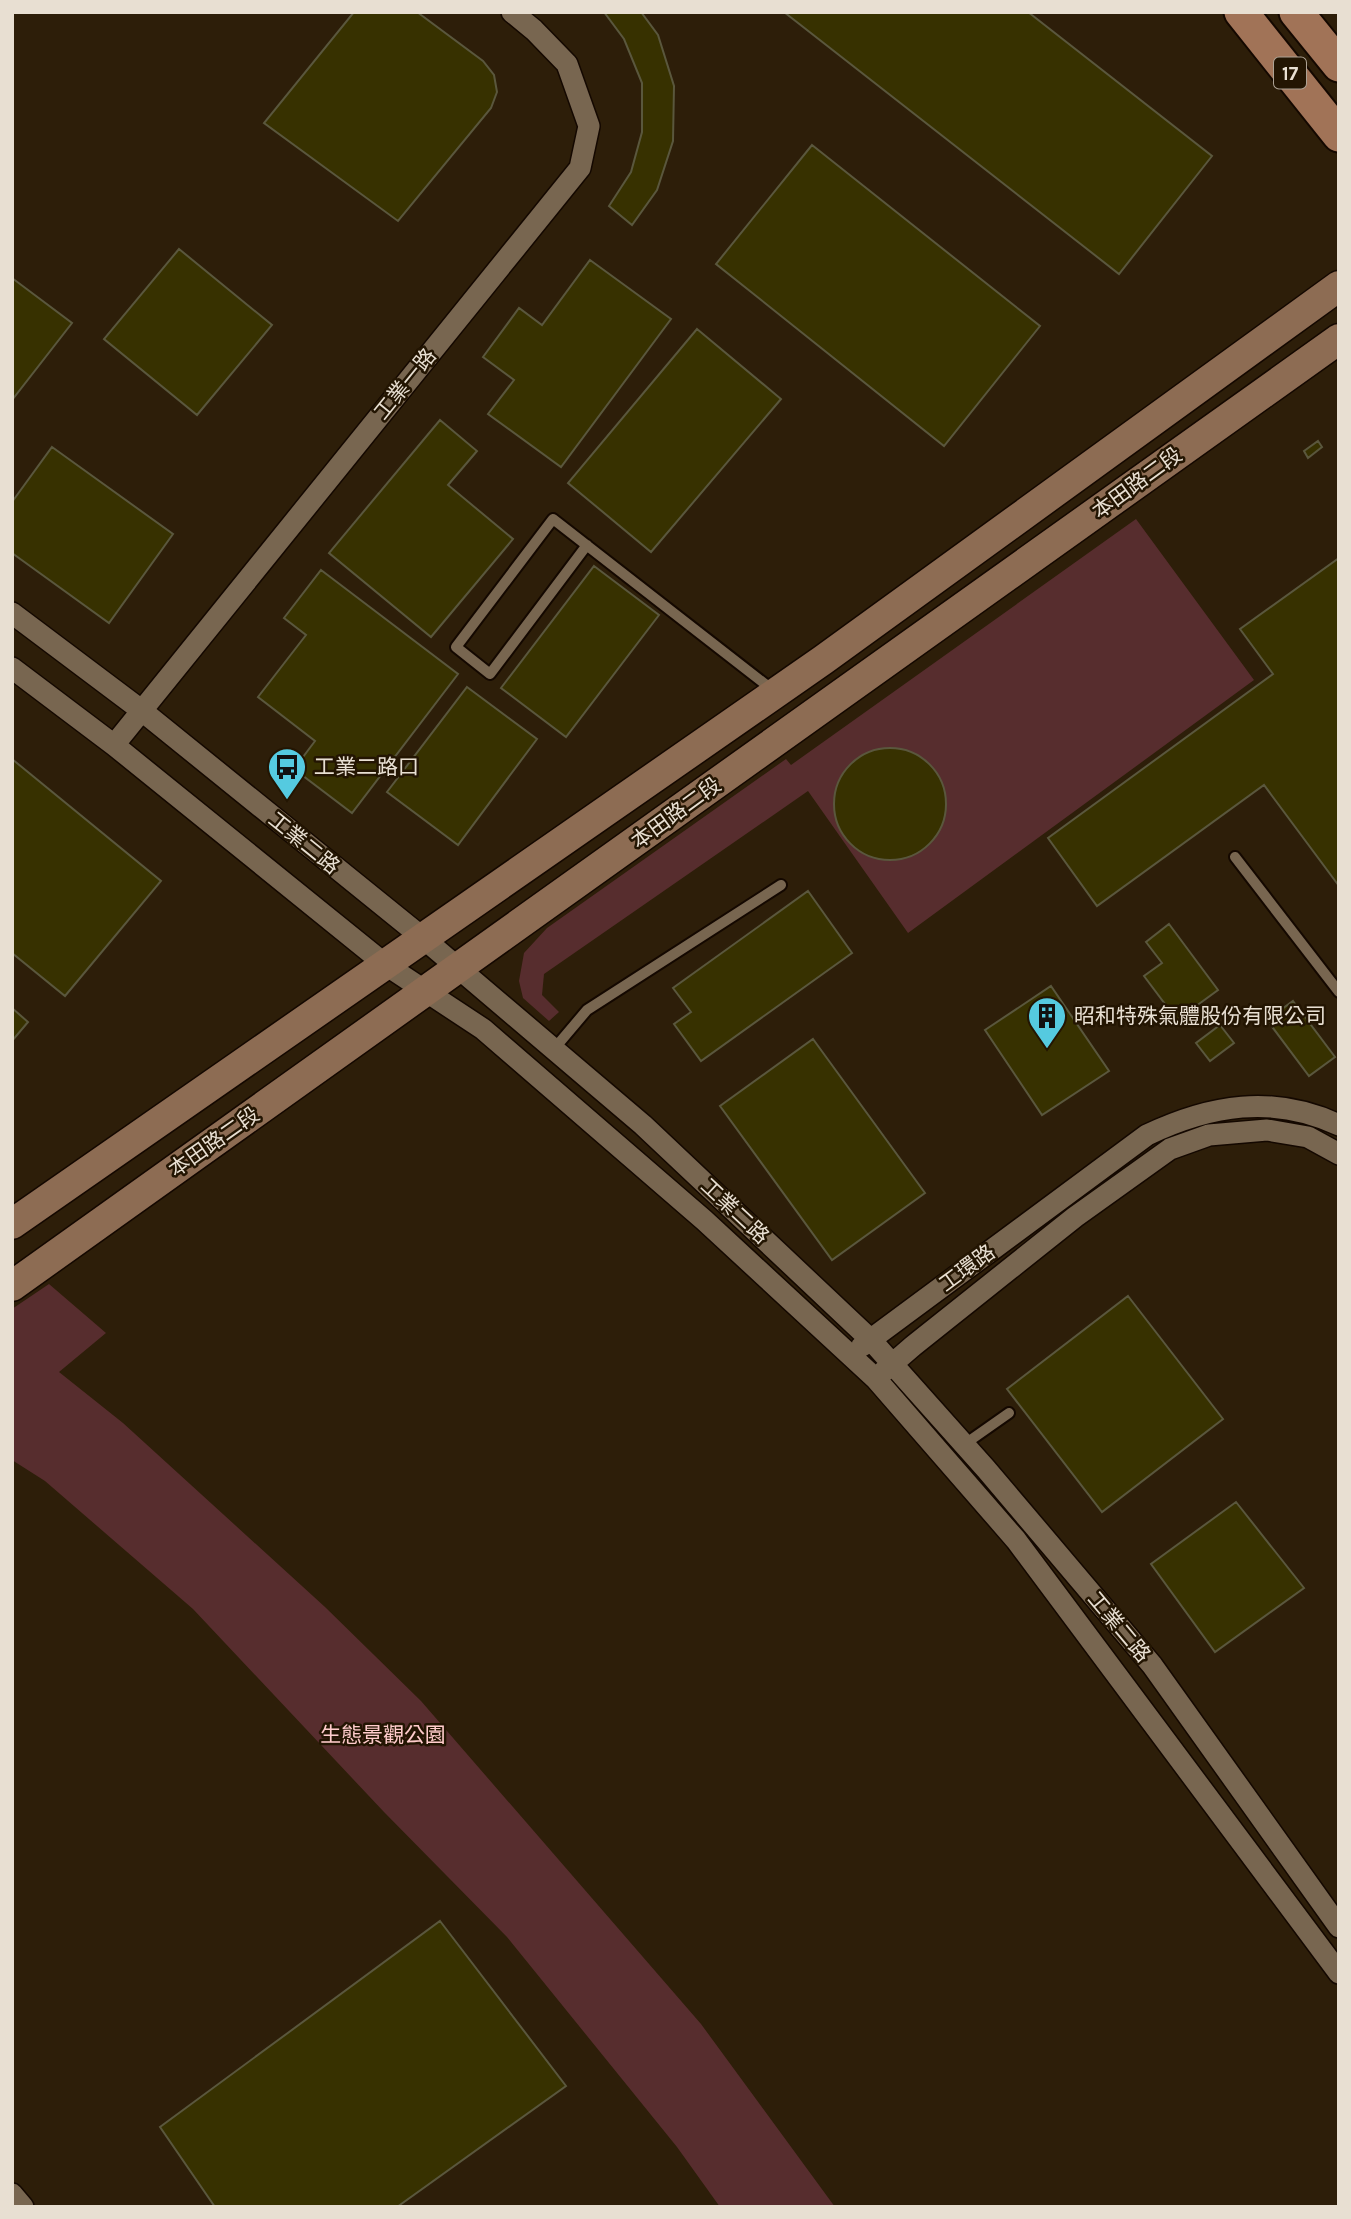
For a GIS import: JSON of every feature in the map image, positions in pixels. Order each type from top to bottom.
[{"type":"main road","name":"17","points":[[1241,12],[1339,135]]},
{"type":"main road","name":"17","points":[[1296,12],[1339,65]]},
{"type":"street","name":"工業一路","points":[[114,745],[580,168],[589,126],[567,64],[512,12]]},
{"type":"street","name":"本田路二段","points":[[12,1224],[776,692],[1339,286]]},
{"type":"street","name":"本田路二段","points":[[12,1286],[1339,339]]},
{"type":"street","name":"工業二路","points":[[12,613],[141,710],[459,968],[643,1125],[871,1340],[1152,1665],[1339,1927]]},
{"type":"street","name":"工業二路","points":[[12,668],[114,745],[386,965],[483,1029],[699,1215],[876,1378],[1016,1540],[1337,1969]]},
{"type":"street","name":"工環路","points":[[851,1355],[1147,1135],[1180,1120],[1217,1109],[1252,1106],[1319,1115],[1339,1125]]},
{"type":"street","name":"工環路","points":[[876,1378],[1098,1200],[1170,1149],[1209,1135],[1267,1130],[1308,1137],[1338,1151]]},
{"type":"street","points":[[1084,1181],[1098,1200]]},
{"type":"street","points":[[699,1215],[719,1196]]},
{"type":"street","points":[[1163,1738],[1192,1721]]},
{"type":"street","points":[[1266,1877],[1291,1860]]},
{"type":"lane","points":[[587,545],[490,674],[456,648],[553,519],[587,545],[776,692]]},
{"type":"lane","points":[[1235,857],[1339,992]]},
{"type":"lane","points":[[554,1049],[587,1010],[781,885]]},
{"type":"lane","points":[[945,1459],[1009,1413]]},
{"type":"green space","points":[[1136,519],[1254,680],[908,933],[808,791],[544,974],[542,995],[559,1012],[549,1021],[523,998],[519,981],[524,953],[547,928],[786,759],[791,765]]},
{"type":"green space","name":"生態景觀公園","points":[[49,1284],[106,1333],[59,1372],[123,1423],[325,1607],[421,1701],[701,2024],[835,2207],[720,2207],[677,2147],[507,1937],[384,1812],[193,1609],[45,1481],[12,1460],[12,1309]]},
{"type":"building","points":[[354,12],[417,12],[483,61],[494,75],[497,92],[491,108],[398,221],[264,123]]},
{"type":"building","points":[[604,12],[641,12],[658,35],[674,86],[673,141],[657,190],[632,225],[609,206],[631,172],[642,132],[642,83],[624,39]]},
{"type":"building","points":[[784,12],[1028,12],[1212,156],[1119,274]]},
{"type":"building","points":[[812,145],[1040,326],[944,446],[716,264]]},
{"type":"building","points":[[179,249],[272,325],[197,415],[104,339]]},
{"type":"building","points":[[590,260],[671,319],[561,467],[488,414],[514,380],[483,357],[519,308],[542,325]]},
{"type":"building","points":[[12,278],[72,323],[12,400]]},
{"type":"building","points":[[697,329],[781,399],[651,552],[568,483]]},
{"type":"building","points":[[440,420],[477,451],[448,485],[513,539],[431,637],[329,553]]},
{"type":"building","points":[[1318,441],[1322,447],[1308,458],[1304,451]]},
{"type":"building","points":[[52,447],[173,534],[109,623],[12,553],[12,502]]},
{"type":"building","points":[[1339,558],[1339,886],[1264,785],[1097,906],[1048,838],[1273,674],[1240,629]]},
{"type":"building","points":[[594,566],[659,615],[566,737],[501,688]]},
{"type":"building","points":[[321,570],[458,674],[352,813],[294,769],[315,741],[258,697],[306,635],[284,618]]},
{"type":"building","points":[[467,687],[537,739],[458,845],[387,792]]},
{"type":"building","points":[[890,748],[911,752],[930,764],[942,783],[946,804],[942,825],[930,844],[911,856],[890,860],[869,856],[850,844],[838,825],[834,804],[838,783],[850,764],[869,752]]},
{"type":"building","points":[[12,759],[161,881],[65,996],[12,953]]},
{"type":"building","points":[[808,891],[852,953],[701,1061],[674,1024],[691,1012],[673,988]]},
{"type":"building","points":[[1169,924],[1218,990],[1177,1020],[1144,976],[1162,963],[1146,942]]},
{"type":"building","name":"昭和特殊氣體股份有限公司","points":[[1051,986],[1109,1071],[1042,1115],[985,1030]]},
{"type":"building","points":[[1293,1001],[1335,1057],[1309,1076],[1267,1020]]},
{"type":"building","points":[[12,1008],[28,1022],[12,1041]]},
{"type":"building","points":[[1220,1025],[1234,1043],[1210,1061],[1196,1043]]},
{"type":"building","points":[[813,1039],[925,1193],[832,1260],[720,1106]]},
{"type":"building","points":[[1128,1296],[1223,1419],[1102,1512],[1007,1389]]},
{"type":"building","points":[[1236,1502],[1304,1588],[1215,1652],[1151,1564]]},
{"type":"building","points":[[440,1921],[566,2086],[397,2207],[215,2207],[160,2127]]},
{"type":"place","name":"工業二路口","points":[[287,801]]},
{"type":"place","name":"昭和特殊氣體股份有限公司","points":[[1047,1050]]}]
